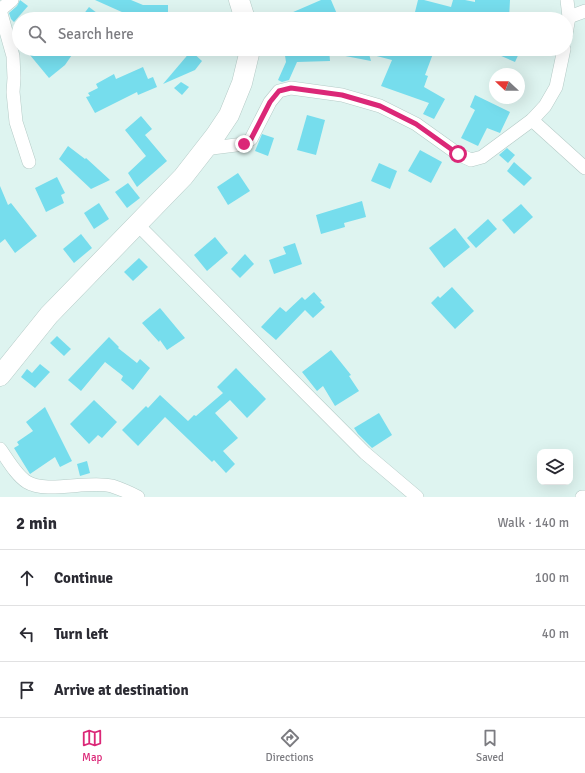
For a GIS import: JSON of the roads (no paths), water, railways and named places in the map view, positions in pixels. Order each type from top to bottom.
[{"type":"main road","points":[[0,376],[49,315],[183,177],[215,136],[229,115],[242,83],[249,56]]},
{"type":"street","points":[[12,0],[0,10],[12,52]]},
{"type":"street","points":[[567,0],[568,12]]},
{"type":"street","points":[[573,15],[585,11]]},
{"type":"street","points":[[13,56],[13,92],[16,122],[29,162]]},
{"type":"street","points":[[204,149],[244,144],[251,139],[270,102],[279,91],[291,88],[342,95],[380,106],[416,124],[458,154],[471,160],[482,157],[532,120],[545,106],[556,87],[563,56]]},
{"type":"street","points":[[532,120],[585,168]]},
{"type":"street","points":[[137,224],[365,453],[414,496]]},
{"type":"street","points":[[0,449],[17,473],[28,482],[41,487],[87,485],[112,486],[138,497]]}]
